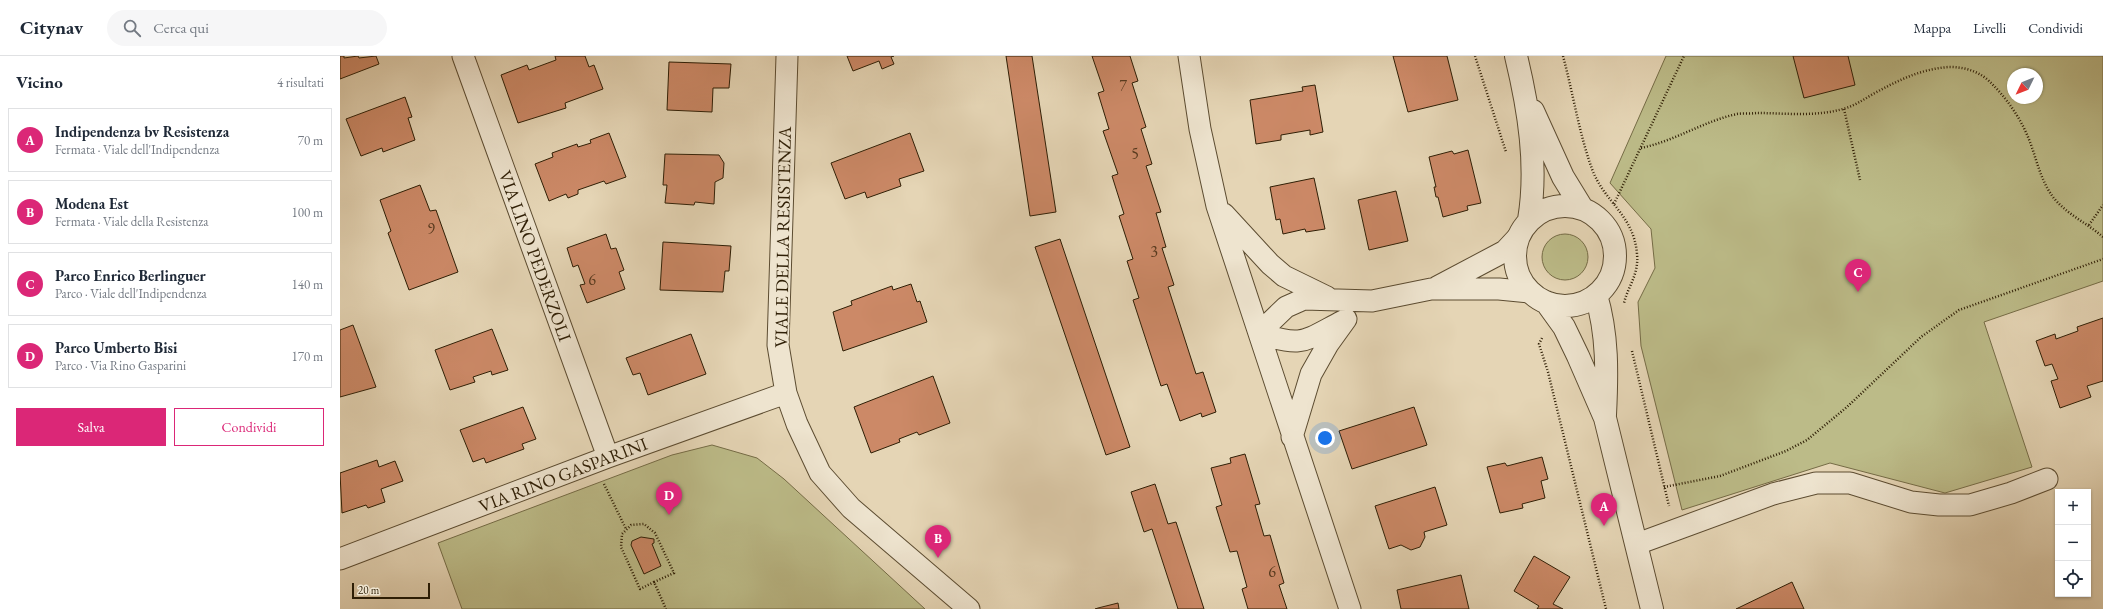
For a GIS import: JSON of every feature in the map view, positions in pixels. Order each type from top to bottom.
[{"type":"street","name":"VIA LINO PEDERZOLI","points":[[463,56],[600,460]]},
{"type":"street","name":"VIALE DELLA RESISTENZA","points":[[787,56],[778,345],[786,393],[796,424],[820,473],[851,508],[969,609]]},
{"type":"street","points":[[1189,56],[1200,129],[1217,206],[1350,609]]},
{"type":"street","points":[[1516,56],[1525,93],[1533,184],[1524,229],[1515,248],[1516,266],[1523,283],[1538,297],[1564,327],[1605,418],[1652,609]]},
{"type":"street","points":[[1525,93],[1563,177],[1582,208]]},
{"type":"street","points":[[1259,333],[1286,307],[1304,299],[1372,301],[1431,289],[1499,289],[1538,297],[1556,306],[1577,305],[1596,295],[1611,277],[1616,254],[1613,242],[1602,221],[1593,214],[1582,208],[1568,205],[1554,207],[1540,212],[1499,255],[1431,289]]},
{"type":"street","points":[[1217,206],[1259,253],[1284,276],[1335,300]]},
{"type":"street","points":[[1596,295],[1603,319],[1606,344],[1605,418]]},
{"type":"street","points":[[1259,333],[1286,341],[1296,342],[1304,340],[1346,319],[1372,301]]},
{"type":"street","points":[[1292,437],[1311,374],[1328,344],[1346,319]]},
{"type":"street","name":"VIA RINO GASPARINI","points":[[340,559],[600,460],[786,393]]},
{"type":"street","points":[[1637,544],[1773,494],[1816,483],[1850,483],[1910,502],[1939,505],[1970,505],[2011,493],[2047,479]]},
{"type":"path","points":[[1564,56],[1592,169],[1596,179],[1624,215],[1631,228],[1638,255],[1634,280],[1625,299],[1623,309]]},
{"type":"path","points":[[1614,204],[1684,56]]},
{"type":"path","points":[[1641,148],[1658,144],[1717,120],[1739,114],[1824,113],[1844,109],[1919,72],[1934,68],[1960,67],[1975,71],[1987,79],[2006,99],[2020,119],[2030,142],[2038,170],[2054,198],[2072,215],[2090,224],[2103,237]]},
{"type":"path","points":[[1844,109],[1860,180]]},
{"type":"path","points":[[2090,224],[2103,205]]},
{"type":"path","points":[[1664,487],[1720,476],[1786,451],[1807,440],[1847,408],[1921,337],[1959,310],[2103,258]]},
{"type":"path","points":[[1630,344],[1675,530]]},
{"type":"path","points":[[600,460],[626,529]]},
{"type":"path","points":[[644,524],[655,533],[674,573],[654,582],[640,589],[620,547],[621,537],[626,529],[631,525],[644,524]]},
{"type":"path","points":[[654,582],[666,609]]},
{"type":"shaded area","points":[[1666,56],[2103,56],[2103,281],[1984,322],[2032,467],[1945,493],[1830,463],[1682,510],[1641,346],[1638,302],[1655,268],[1651,229],[1610,183]]},
{"type":"shaded area","points":[[1565,234],[1578,238],[1584,244],[1588,257],[1584,270],[1578,276],[1565,280],[1552,276],[1546,270],[1542,257],[1546,244],[1552,238]]},
{"type":"shaded area","points":[[712,445],[757,458],[784,479],[925,609],[462,609],[438,543],[672,455]]},
{"type":"building","points":[[340,56],[344,56],[344,58],[358,56],[359,58],[376,56],[379,64],[340,79]]},
{"type":"building","points":[[555,56],[585,56],[589,67],[594,65],[603,89],[565,103],[566,108],[518,123],[501,75],[527,65],[529,70],[556,60]]},
{"type":"building","points":[[847,56],[894,56],[891,57],[894,64],[882,69],[879,61],[853,71]]},
{"type":"building","points":[[1006,56],[1032,56],[1056,212],[1030,216]]},
{"type":"building","points":[[1092,56],[1130,56],[1138,81],[1132,83],[1146,127],[1141,129],[1152,164],[1146,166],[1161,212],[1156,213],[1166,247],[1162,248],[1174,285],[1168,287],[1196,374],[1203,372],[1216,412],[1202,417],[1201,413],[1180,421],[1167,384],[1161,386],[1133,300],[1139,298],[1127,261],[1133,259],[1119,216],[1124,214],[1112,176],[1118,174],[1103,131],[1109,129],[1098,93],[1104,91]]},
{"type":"building","points":[[1393,56],[1447,56],[1458,100],[1408,112]]},
{"type":"building","points":[[1793,56],[1848,56],[1855,85],[1804,98]]},
{"type":"building","points":[[669,62],[731,64],[729,88],[713,88],[712,112],[667,110]]},
{"type":"building","points":[[1315,85],[1323,132],[1310,135],[1310,130],[1281,135],[1281,140],[1256,144],[1250,100],[1303,91],[1302,87]]},
{"type":"building","points":[[405,97],[412,117],[408,118],[415,140],[383,152],[382,148],[361,156],[346,119]]},
{"type":"building","points":[[609,133],[626,177],[606,184],[604,181],[578,190],[578,194],[568,198],[566,194],[549,201],[535,164],[553,157],[552,153],[577,144],[578,147],[591,143],[590,140]]},
{"type":"building","points":[[910,133],[924,171],[899,179],[901,186],[867,198],[865,192],[845,199],[831,163]]},
{"type":"building","points":[[1468,150],[1481,203],[1467,206],[1468,210],[1443,217],[1438,197],[1436,197],[1434,187],[1436,187],[1429,157],[1452,151],[1454,154]]},
{"type":"building","points":[[665,154],[719,155],[724,163],[723,178],[715,182],[714,204],[695,202],[694,205],[665,203],[667,185],[663,185]]},
{"type":"building","points":[[1314,178],[1325,229],[1306,232],[1305,229],[1283,234],[1280,219],[1276,220],[1270,187]]},
{"type":"building","points":[[420,185],[430,211],[436,210],[458,272],[409,290],[388,233],[391,231],[380,200]]},
{"type":"building","points":[[1396,191],[1408,241],[1369,250],[1358,200]]},
{"type":"building","points":[[606,234],[611,249],[616,248],[624,270],[619,272],[625,289],[587,303],[580,285],[585,284],[578,265],[573,267],[567,248]]},
{"type":"building","points":[[1060,239],[1130,447],[1106,455],[1035,247]]},
{"type":"building","points":[[663,242],[731,246],[729,271],[725,271],[723,292],[660,290]]},
{"type":"building","points":[[911,284],[917,302],[920,301],[927,322],[843,351],[833,312],[852,305],[851,301],[892,286],[893,290]]},
{"type":"building","points":[[2103,318],[2103,381],[2087,386],[2091,397],[2060,408],[2051,381],[2058,379],[2052,364],[2045,366],[2036,341],[2055,334],[2056,339],[2078,331],[2077,327]]},
{"type":"building","points":[[353,325],[376,387],[340,397],[340,330]]},
{"type":"building","points":[[492,329],[508,370],[492,375],[491,371],[473,377],[475,382],[450,390],[435,350]]},
{"type":"building","points":[[691,334],[706,374],[648,395],[640,373],[633,375],[626,358]]},
{"type":"building","points":[[933,376],[950,423],[919,435],[917,432],[899,439],[900,442],[871,453],[854,407]]},
{"type":"building","points":[[523,407],[536,439],[522,444],[524,449],[486,463],[484,458],[473,462],[460,430]]},
{"type":"building","points":[[1414,407],[1427,445],[1352,469],[1339,431]]},
{"type":"building","points":[[1245,454],[1260,504],[1255,505],[1264,536],[1270,535],[1284,583],[1279,585],[1287,609],[1248,609],[1242,589],[1247,587],[1237,551],[1230,552],[1216,507],[1222,505],[1211,468],[1231,463],[1230,458]]},
{"type":"building","points":[[1542,457],[1548,479],[1541,481],[1545,498],[1522,504],[1523,508],[1500,513],[1487,467],[1505,463],[1507,466]]},
{"type":"building","points":[[377,460],[379,467],[395,461],[403,481],[381,489],[385,502],[368,508],[366,505],[342,513],[340,473]]},
{"type":"building","points":[[1155,484],[1168,524],[1176,522],[1204,609],[1178,609],[1152,529],[1144,532],[1131,492]]},
{"type":"building","points":[[1435,487],[1447,525],[1424,532],[1425,537],[1420,547],[1411,550],[1401,545],[1389,549],[1375,506]]},
{"type":"building","points":[[641,537],[654,539],[654,543],[652,544],[661,566],[644,574],[631,545],[632,541]]},
{"type":"building","points":[[1534,556],[1570,577],[1553,604],[1563,609],[1537,609],[1539,606],[1514,591]]},
{"type":"building","points":[[1461,575],[1469,609],[1401,609],[1397,590]]},
{"type":"building","points":[[1792,582],[1804,609],[1736,609]]},
{"type":"building","points":[[1118,603],[1119,609],[1095,609],[1098,608]]},
{"type":"place","name":"Parco Enrico Berlinguer","points":[[1858,292]]},
{"type":"place","name":"Parco Umberto Bisi","points":[[669,515]]},
{"type":"place","name":"Indipendenza bv Resistenza","points":[[1604,526]]},
{"type":"place","name":"Modena Est","points":[[938,558]]}]
